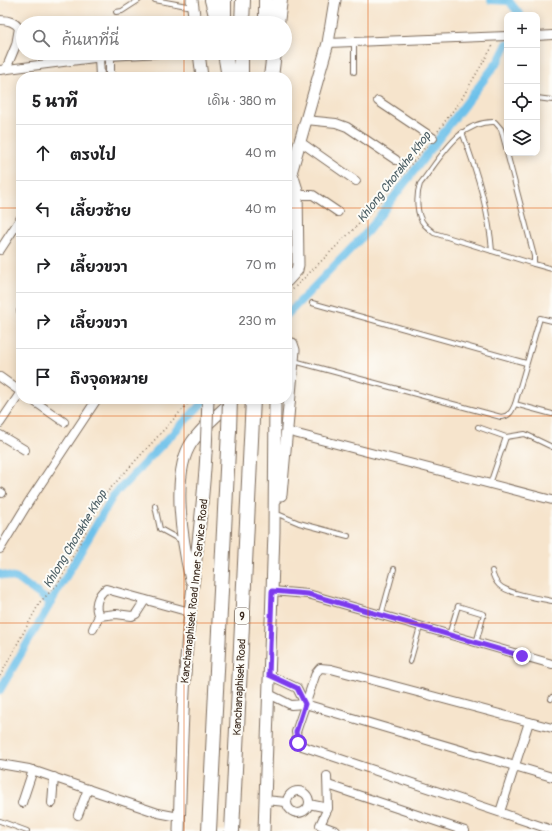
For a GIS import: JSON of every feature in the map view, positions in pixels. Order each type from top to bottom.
[{"type":"highway","points":[[212,0],[216,16]]},
{"type":"highway","points":[[224,0],[224,16]]},
{"type":"highway","points":[[242,16],[243,0]]},
{"type":"highway","points":[[266,0],[266,16]]},
{"type":"highway","points":[[278,16],[280,0]]},
{"type":"highway","points":[[226,60],[228,72]]},
{"type":"highway","points":[[241,60],[241,72]]},
{"type":"highway","points":[[264,72],[265,60]]},
{"type":"highway","points":[[272,72],[273,60]]},
{"type":"highway","name":"Kanchanaphisek Road","points":[[209,831],[230,404]]},
{"type":"highway","name":"Kanchanaphisek Road","points":[[232,831],[253,404]]},
{"type":"main road","points":[[292,167],[328,43],[335,0]]},
{"type":"main road","points":[[192,3],[194,16]]},
{"type":"main road","points":[[200,60],[201,72]]},
{"type":"main road","points":[[292,175],[297,195],[298,265],[297,270],[292,276]]},
{"type":"main road","points":[[292,345],[294,346],[292,378]]},
{"type":"main road","name":"Kanchanaphisek Road Inner Service Road","points":[[179,831],[184,688],[192,587],[200,533],[208,404]]},
{"type":"main road","points":[[192,587],[182,541],[180,523],[182,464],[192,442],[228,404]]},
{"type":"main road","points":[[264,831],[274,532],[275,404]]},
{"type":"main road","points":[[274,532],[280,515],[289,404]]},
{"type":"street","points":[[0,20],[16,24]]},
{"type":"street","points":[[540,36],[552,35]]},
{"type":"street","points":[[328,43],[499,37]]},
{"type":"street","points":[[3,70],[16,44]]},
{"type":"street","points":[[3,70],[83,60]]},
{"type":"street","points":[[99,60],[100,72]]},
{"type":"street","points":[[110,60],[110,72]]},
{"type":"street","points":[[378,101],[432,138]]},
{"type":"street","points":[[306,120],[336,122],[348,127],[396,160]]},
{"type":"street","points":[[299,141],[356,181]]},
{"type":"street","points":[[297,195],[313,195],[338,212]]},
{"type":"street","points":[[0,250],[16,226]]},
{"type":"street","points":[[0,377],[16,388]]},
{"type":"street","points":[[0,423],[16,399]]},
{"type":"street","points":[[38,404],[64,422]]},
{"type":"street","points":[[0,549],[28,503],[94,404]]},
{"type":"street","points":[[286,431],[552,500]]},
{"type":"street","points":[[0,434],[25,450]]},
{"type":"street","points":[[93,629],[99,616],[96,602],[101,592],[106,589],[190,612]]},
{"type":"street","points":[[272,591],[308,594],[449,636],[552,664]]},
{"type":"street","points":[[99,616],[116,614],[132,616],[136,614],[145,600]]},
{"type":"street","points":[[552,728],[330,669],[320,668],[316,673],[296,732],[296,740],[302,746],[552,830]]},
{"type":"street","points":[[269,675],[297,688],[305,704]]},
{"type":"street","points":[[269,694],[291,706],[305,704],[552,777]]},
{"type":"street","points":[[500,812],[516,767],[529,722]]},
{"type":"street","points":[[0,764],[33,770],[158,813],[179,817]]},
{"type":"street","points":[[22,803],[33,770]]},
{"type":"street","points":[[327,776],[328,808],[320,825],[336,831]]},
{"type":"street","points":[[52,803],[54,777]]},
{"type":"street","points":[[328,785],[454,829],[465,831]]},
{"type":"street","points":[[78,815],[88,789]]},
{"type":"street","points":[[301,791],[307,795],[309,804],[303,812],[296,813],[290,810],[286,802],[290,793],[301,791]]},
{"type":"street","points":[[265,800],[286,802]]},
{"type":"street","points":[[309,804],[328,808]]},
{"type":"lane","points":[[116,12],[122,11],[139,0]]},
{"type":"lane","points":[[155,0],[192,3]]},
{"type":"lane","points":[[354,42],[354,72]]},
{"type":"lane","points":[[540,98],[552,100]]},
{"type":"lane","points":[[504,140],[501,129],[495,122],[479,123],[462,132],[420,184],[417,201],[421,219],[423,224],[434,232],[552,269]]},
{"type":"lane","points":[[462,132],[475,166],[489,222],[492,250]]},
{"type":"lane","points":[[508,156],[534,256],[534,264]]},
{"type":"lane","points":[[312,303],[526,363]]},
{"type":"lane","points":[[294,361],[501,417],[507,416],[515,404],[540,318],[552,321]]},
{"type":"lane","points":[[515,404],[552,414]]},
{"type":"lane","points":[[478,427],[506,437],[525,434],[552,447]]},
{"type":"lane","points":[[490,484],[506,437]]},
{"type":"lane","points":[[155,506],[160,529],[182,541]]},
{"type":"lane","points":[[280,515],[299,523],[348,536]]},
{"type":"lane","points":[[380,616],[394,569]]},
{"type":"lane","points":[[492,571],[494,578],[499,585],[504,588],[552,601]]},
{"type":"lane","points":[[449,636],[458,606],[484,614],[476,643]]},
{"type":"lane","points":[[410,662],[420,627]]},
{"type":"lane","points":[[0,822],[27,831]]},
{"type":"path","points":[[292,290],[370,213],[432,138],[454,110],[478,74],[499,37]]},
{"type":"path","points":[[0,676],[40,602],[50,594],[60,580],[107,492],[187,404]]},
{"type":"waterway","name":"Khlong Chorakhe Khop","points":[[491,0],[509,1],[518,12]]},
{"type":"waterway","name":"Khlong Chorakhe Khop","points":[[292,310],[368,231],[499,60],[505,48]]},
{"type":"waterway","name":"Khlong Chorakhe Khop","points":[[0,690],[113,496],[201,404]]},
{"type":"waterway","points":[[0,574],[18,579],[51,603]]},
{"type":"route","points":[[298,743],[296,740],[296,732],[305,704],[297,688],[269,675],[272,591],[308,594],[522,656]]}]
